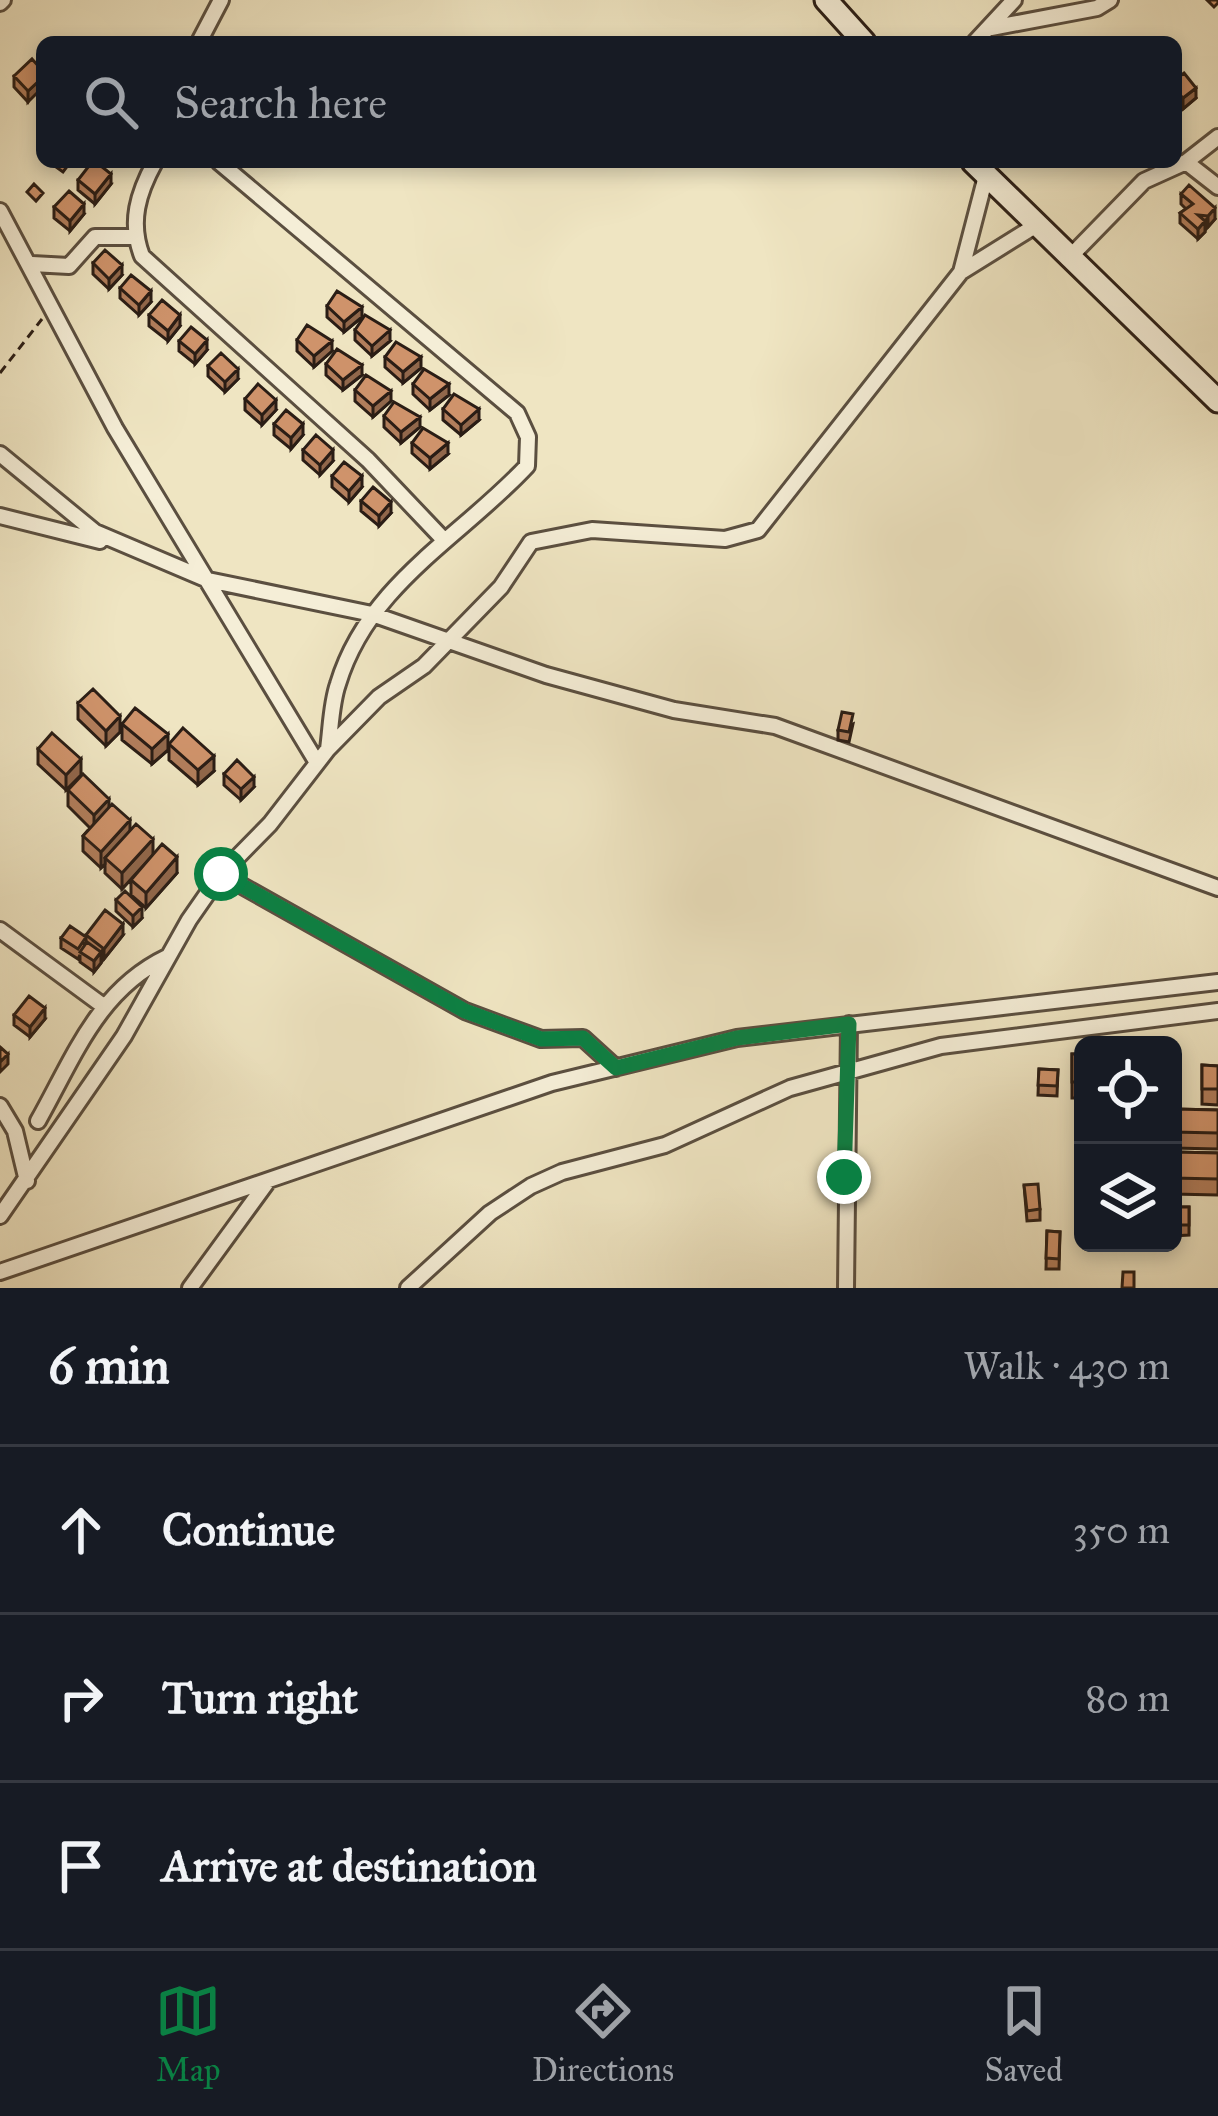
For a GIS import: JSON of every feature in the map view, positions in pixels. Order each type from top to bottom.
[{"type":"main road","points":[[826,0],[859,36]]},
{"type":"main road","points":[[980,169],[1218,400]]},
{"type":"street","points":[[202,36],[221,0]]},
{"type":"street","points":[[982,36],[1014,0]]},
{"type":"street","points":[[991,28],[1097,8],[1110,0]]},
{"type":"street","points":[[1182,164],[1218,137]]},
{"type":"street","points":[[1186,162],[1218,187]]},
{"type":"street","points":[[152,168],[139,192],[136,237],[142,256],[368,460],[444,540]]},
{"type":"street","points":[[227,168],[517,413],[528,437],[527,466],[494,501],[444,540],[372,614],[337,685],[328,749]]},
{"type":"street","points":[[1068,259],[1144,181],[1173,168]]},
{"type":"street","points":[[961,272],[980,169]]},
{"type":"street","points":[[0,211],[7,234],[32,264],[115,428],[316,761]]},
{"type":"street","points":[[0,1216],[124,1036],[167,957],[221,874],[270,824],[316,761],[379,698],[424,666],[507,580],[524,549],[547,536],[638,529],[740,539],[758,530],[961,272],[1035,226]]},
{"type":"street","points":[[32,264],[69,266],[95,237],[136,237]]},
{"type":"street","points":[[0,454],[94,532],[208,580],[372,614],[674,710],[775,726],[1218,888]]},
{"type":"street","points":[[0,516],[128,546]]},
{"type":"street","points":[[221,874],[465,1011],[541,1039],[583,1038],[616,1068]]},
{"type":"street","points":[[0,930],[102,1005]]},
{"type":"street","points":[[38,1120],[102,1005],[128,979],[167,957]]},
{"type":"street","points":[[10,1288],[0,1272],[552,1083],[737,1038],[1218,982]]},
{"type":"street","points":[[406,1286],[490,1213],[531,1186],[562,1172],[664,1145],[733,1109],[941,1046],[1218,1011]]},
{"type":"street","points":[[846,1288],[849,1024]]},
{"type":"street","points":[[3,1109],[38,1120],[68,1121]]},
{"type":"street","points":[[3,1109],[27,1181]]},
{"type":"street","points":[[190,1288],[268,1180]]},
{"type":"path","points":[[0,373],[53,303]]},
{"type":"building","points":[[32,59],[36,63],[36,84],[28,91],[14,76]]},
{"type":"building","points":[[1182,74],[1196,88],[1183,98],[1182,97]]},
{"type":"building","points":[[87,168],[104,168],[111,174],[95,194],[78,180]]},
{"type":"building","points":[[34,184],[43,193],[36,201],[27,192]]},
{"type":"building","points":[[1189,185],[1215,208],[1208,216],[1198,215],[1205,221],[1198,229],[1180,213],[1193,204],[1181,194]]},
{"type":"building","points":[[69,191],[84,204],[70,221],[54,207]]},
{"type":"building","points":[[105,250],[122,265],[109,279],[93,263]]},
{"type":"building","points":[[131,275],[151,291],[139,305],[120,288]]},
{"type":"building","points":[[337,291],[362,307],[344,322],[327,306]]},
{"type":"building","points":[[162,300],[180,315],[168,331],[149,315]]},
{"type":"building","points":[[365,315],[390,330],[372,346],[355,330]]},
{"type":"building","points":[[307,325],[332,341],[314,356],[297,340]]},
{"type":"building","points":[[191,327],[207,340],[195,354],[179,341]]},
{"type":"building","points":[[396,342],[421,357],[403,372],[385,357]]},
{"type":"building","points":[[337,349],[362,365],[343,380],[326,364]]},
{"type":"building","points":[[221,353],[238,369],[225,382],[208,366]]},
{"type":"building","points":[[424,369],[449,384],[430,399],[413,384]]},
{"type":"building","points":[[366,375],[391,391],[373,406],[355,390]]},
{"type":"building","points":[[258,384],[276,400],[262,415],[245,399]]},
{"type":"building","points":[[454,394],[479,409],[461,425],[443,409]]},
{"type":"building","points":[[394,402],[420,417],[401,432],[384,416]]},
{"type":"building","points":[[286,410],[303,424],[291,438],[274,424]]},
{"type":"building","points":[[423,428],[448,443],[430,458],[412,443]]},
{"type":"building","points":[[316,435],[333,450],[320,465],[303,450]]},
{"type":"building","points":[[344,462],[362,476],[349,491],[332,476]]},
{"type":"building","points":[[373,487],[391,502],[379,516],[361,501]]},
{"type":"building","points":[[93,689],[120,716],[106,731],[78,703]]},
{"type":"building","points":[[135,708],[168,734],[152,749],[122,724]]},
{"type":"building","points":[[842,712],[853,714],[849,732],[838,730]]},
{"type":"building","points":[[183,728],[214,756],[198,770],[169,744]]},
{"type":"building","points":[[52,733],[81,759],[66,775],[38,749]]},
{"type":"building","points":[[237,760],[254,777],[241,789],[224,774]]},
{"type":"building","points":[[83,774],[109,799],[94,815],[68,790]]},
{"type":"building","points":[[112,804],[130,820],[101,852],[83,836]]},
{"type":"building","points":[[136,824],[153,839],[122,873],[105,858]]},
{"type":"building","points":[[162,844],[177,857],[146,893],[131,880]]},
{"type":"building","points":[[125,891],[142,907],[133,916],[116,900]]},
{"type":"building","points":[[105,910],[123,924],[104,949],[86,935]]},
{"type":"building","points":[[70,926],[86,937],[78,949],[61,938]]},
{"type":"building","points":[[87,942],[101,952],[94,961],[80,952]]},
{"type":"building","points":[[29,996],[45,1008],[30,1027],[14,1015]]},
{"type":"building","points":[[1202,1065],[1218,1066],[1218,1089],[1202,1089]]},
{"type":"building","points":[[1039,1069],[1058,1070],[1057,1086],[1038,1085]]},
{"type":"building","points":[[1182,1109],[1218,1110],[1218,1133],[1182,1132]]},
{"type":"building","points":[[1182,1152],[1218,1153],[1218,1179],[1182,1178]]},
{"type":"building","points":[[1038,1184],[1040,1209],[1027,1211],[1024,1185]]},
{"type":"building","points":[[1182,1207],[1189,1207],[1189,1225],[1182,1225]]},
{"type":"building","points":[[1047,1231],[1060,1232],[1059,1259],[1046,1258]]},
{"type":"building","points":[[1123,1272],[1134,1272],[1134,1288],[1122,1288]]},
{"type":"route","points":[[221,874],[465,1011],[541,1039],[583,1038],[616,1068],[737,1038],[849,1024],[844,1177]]}]
